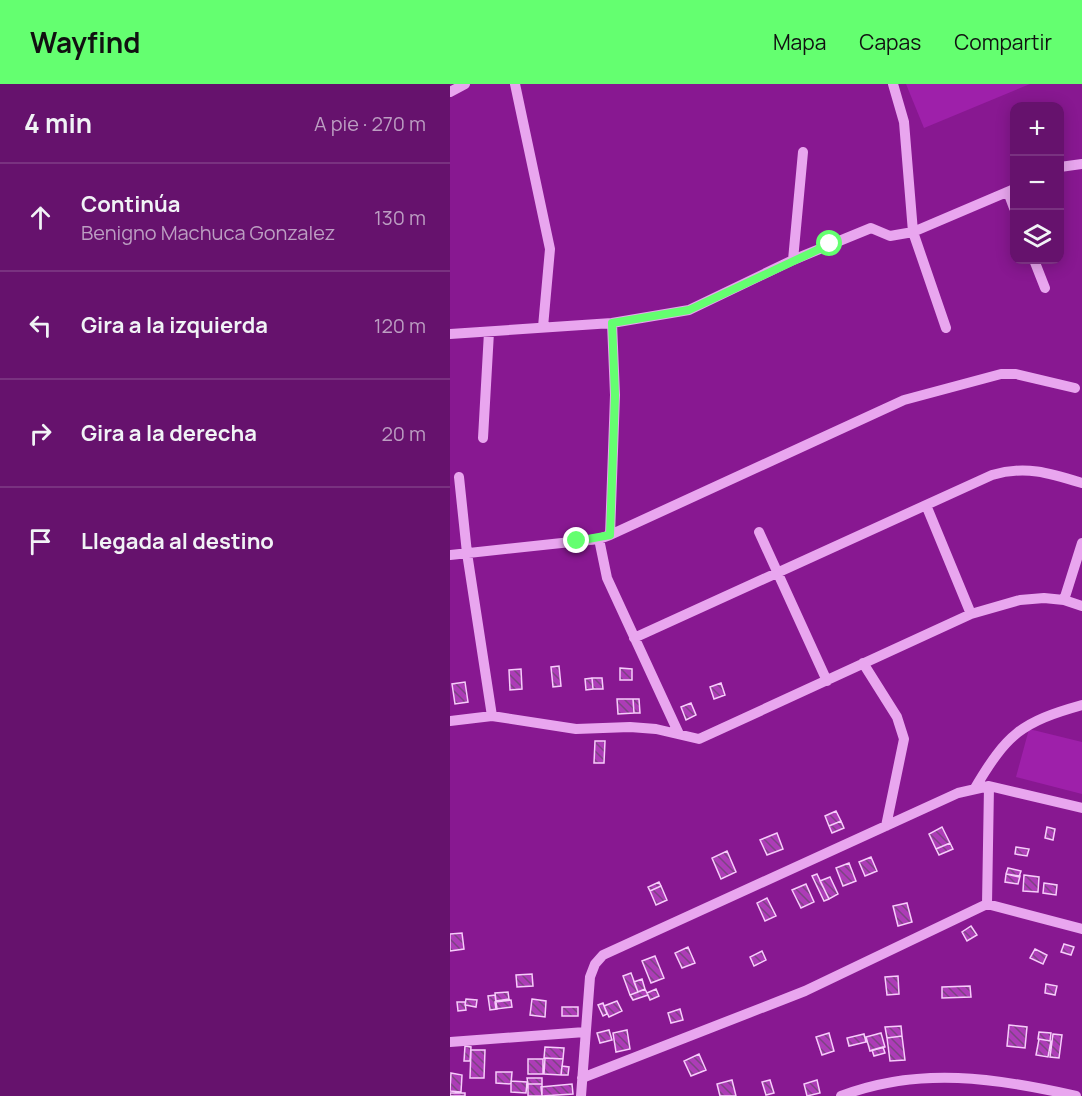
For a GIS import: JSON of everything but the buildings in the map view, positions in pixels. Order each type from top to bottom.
[{"type":"street","points":[[450,92],[465,84]]},
{"type":"street","points":[[516,84],[550,249],[543,327]]},
{"type":"street","points":[[893,84],[904,122],[913,232],[946,328]]},
{"type":"street","points":[[793,260],[803,152]]},
{"type":"street","points":[[1064,166],[1082,164]]},
{"type":"street","points":[[450,334],[612,323],[689,310],[793,260],[871,228],[890,236],[913,232],[1010,190]]},
{"type":"street","points":[[1036,264],[1045,288]]},
{"type":"street","points":[[612,323],[615,395],[605,537],[607,578],[679,734]]},
{"type":"street","points":[[483,438],[489,332]]},
{"type":"street","points":[[450,555],[605,537],[904,400],[1001,374],[1016,374],[1075,388]]},
{"type":"street","points":[[634,638],[992,475],[1023,468],[1037,469],[1082,483]]},
{"type":"street","points":[[459,477],[467,553],[492,716]]},
{"type":"street","points":[[926,505],[971,614]]},
{"type":"street","points":[[759,532],[827,681]]},
{"type":"street","points":[[1064,600],[1082,543]]},
{"type":"street","points":[[450,721],[492,716],[567,728],[630,727],[679,734],[699,740],[971,614],[1020,600],[1064,600],[1082,606]]},
{"type":"street","points":[[863,663],[897,717],[904,739],[886,826]]},
{"type":"street","points":[[975,788],[1006,740],[1027,724],[1082,705]]},
{"type":"street","points":[[987,904],[989,786]]},
{"type":"street","points":[[581,1096],[590,977],[595,963],[603,955],[975,788],[989,786],[1082,808]]},
{"type":"street","points":[[582,1078],[805,991],[987,904],[1082,928]]},
{"type":"street","points":[[450,1042],[585,1032]]},
{"type":"street","points":[[841,1096],[861,1088],[936,1076],[1016,1082],[1076,1096]]},
{"type":"shaded area","points":[[906,84],[1030,84],[924,128]]},
{"type":"shaded area","points":[[1029,729],[1082,742],[1082,794],[1016,777]]},
{"type":"route","points":[[577,541],[599,539],[610,535],[615,395],[612,323],[689,310],[830,244]]}]
